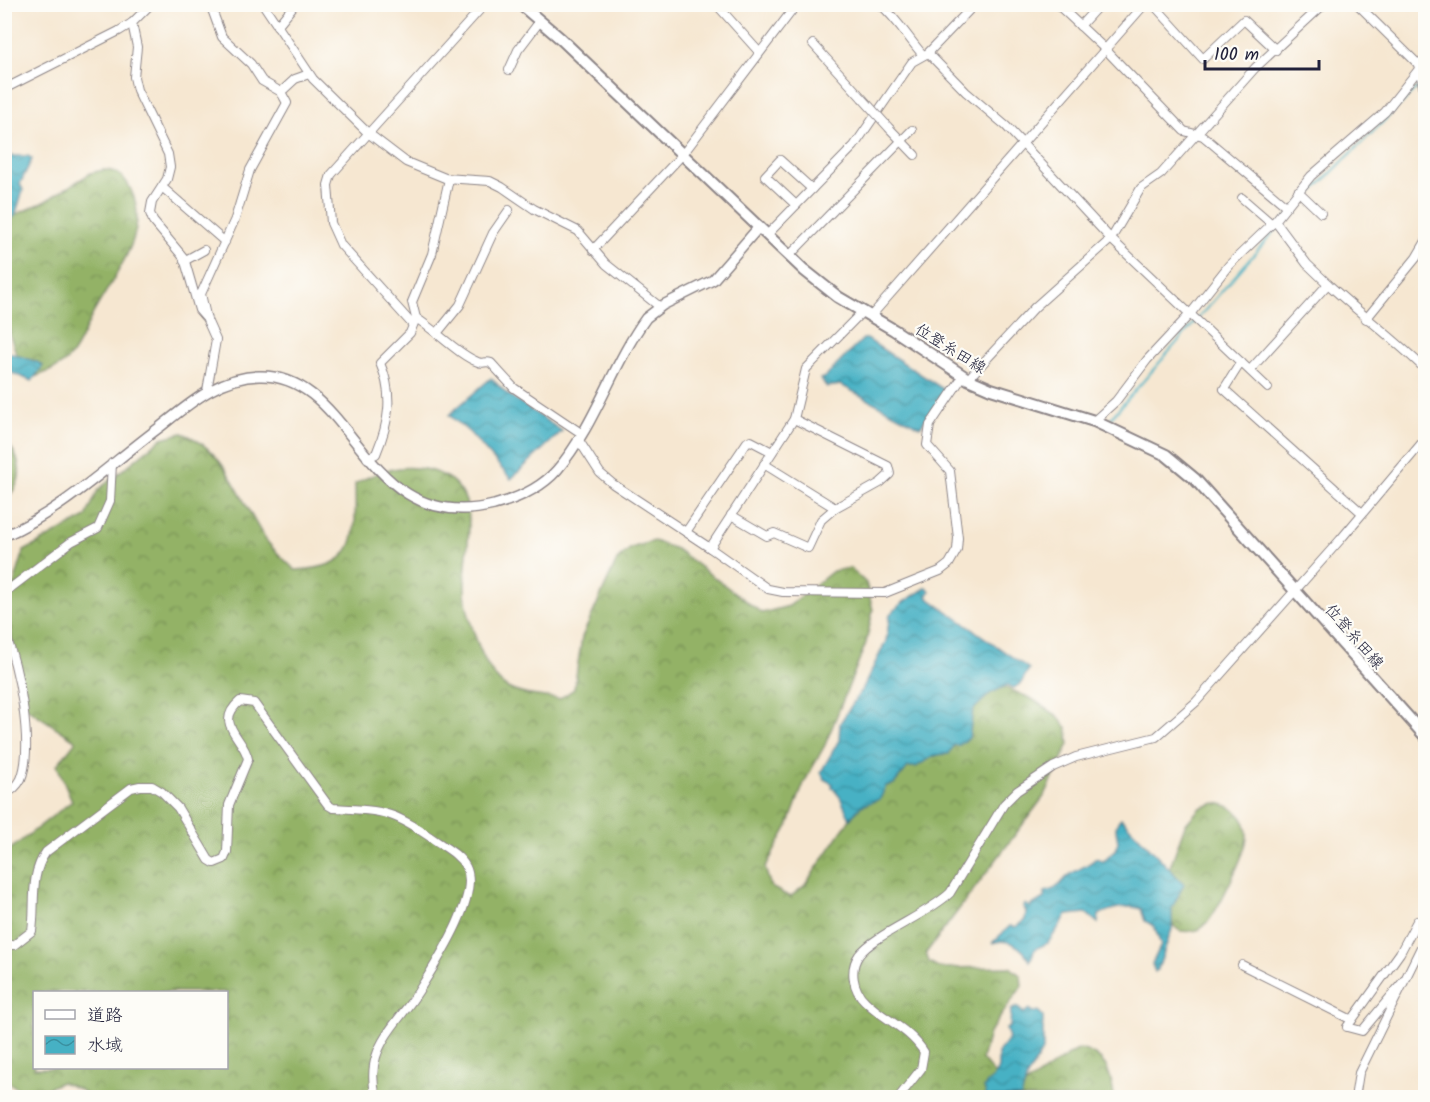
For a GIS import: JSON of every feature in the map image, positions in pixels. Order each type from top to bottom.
[{"type":"main road","name":"位登糸田線","points":[[520,4],[683,154],[789,256],[838,297],[867,313],[965,377],[991,389],[1094,421],[1166,455],[1195,479],[1425,737]]},
{"type":"street","points":[[4,88],[132,23],[151,4]]},
{"type":"street","points":[[207,391],[216,340],[207,320],[201,294],[225,242],[250,170],[287,103],[281,92],[262,81],[251,64],[222,37],[217,29],[210,4]]},
{"type":"street","points":[[263,4],[309,74],[368,133],[406,162],[448,179],[490,181],[534,209],[578,231],[593,250],[660,307]]},
{"type":"street","points":[[277,26],[295,4]]},
{"type":"street","points":[[486,4],[331,175],[328,185],[332,223],[341,244],[414,321],[438,332],[467,357],[480,363],[491,363],[514,388],[580,436],[600,473],[768,589],[783,592],[885,593],[940,571],[949,564],[957,550],[958,538],[950,471],[927,445],[930,425],[965,377],[1035,307],[1111,239],[1141,188],[1161,174],[1255,68],[1324,4]]},
{"type":"street","points":[[716,4],[759,52]]},
{"type":"street","points":[[593,250],[683,154],[797,4]]},
{"type":"street","points":[[880,4],[901,25],[903,34],[1023,144],[1111,239],[1268,388]]},
{"type":"street","points":[[4,536],[57,507],[207,391],[257,376],[272,376],[301,387],[322,403],[386,479],[429,503],[475,508],[504,502],[536,487],[556,472],[580,436],[642,325],[660,307],[713,280],[763,231],[796,205],[854,146],[912,62],[926,54],[975,4]]},
{"type":"street","points":[[1057,4],[1105,49],[1184,132],[1194,136],[1203,136],[1286,206]]},
{"type":"street","points":[[1080,26],[1100,4]]},
{"type":"street","points":[[710,548],[794,419],[807,369],[867,313],[1023,144],[1145,4]]},
{"type":"street","points":[[1153,4],[1203,59],[1244,20],[1276,50]]},
{"type":"street","points":[[1357,4],[1420,71],[1425,98]]},
{"type":"street","points":[[509,69],[518,50],[540,21]]},
{"type":"street","points":[[132,23],[137,47],[134,77],[137,90],[168,154],[170,167],[162,187],[152,202],[150,213],[153,221],[175,246],[184,261],[199,310],[207,320]]},
{"type":"street","points":[[813,44],[915,155]]},
{"type":"street","points":[[1094,421],[1116,401],[1147,360],[1191,313],[1229,265],[1273,223],[1298,191],[1338,149],[1385,112],[1420,71],[1425,58]]},
{"type":"street","points":[[281,92],[295,79],[309,74]]},
{"type":"street","points":[[789,256],[912,130]]},
{"type":"street","points":[[796,205],[765,176],[780,160],[812,189]]},
{"type":"street","points":[[367,458],[376,454],[388,421],[390,394],[388,381],[380,363],[410,333],[414,321],[412,302],[432,254],[448,179]]},
{"type":"street","points":[[162,187],[225,242]]},
{"type":"street","points":[[1298,191],[1321,213]]},
{"type":"street","points":[[1242,198],[1273,223],[1328,285],[1366,320],[1401,345],[1425,370]]},
{"type":"street","points":[[438,332],[460,305],[493,234],[510,210]]},
{"type":"street","points":[[1366,320],[1416,258],[1425,241]]},
{"type":"street","points":[[184,261],[204,250]]},
{"type":"street","points":[[1250,370],[1328,285]]},
{"type":"street","points":[[1241,362],[1224,388],[1362,513]]},
{"type":"street","points":[[731,515],[766,536],[774,532],[808,548],[821,520],[835,508],[880,483],[891,471],[888,466],[794,419]]},
{"type":"street","points":[[898,1098],[921,1069],[924,1052],[911,1036],[861,997],[854,982],[854,969],[860,953],[870,944],[933,908],[950,893],[1004,804],[1017,791],[1053,766],[1076,757],[1156,737],[1214,684],[1425,438]]},
{"type":"street","points":[[686,532],[747,442],[751,441],[772,452]]},
{"type":"street","points":[[4,593],[72,542],[98,528],[110,501],[112,463]]},
{"type":"street","points":[[764,464],[835,508]]},
{"type":"street","points":[[4,633],[20,682],[25,745],[21,777],[17,786],[4,795]]},
{"type":"street","points":[[4,945],[14,945],[28,938],[32,931],[34,886],[40,860],[46,852],[131,788],[152,786],[162,792],[189,823],[209,860],[214,863],[224,859],[227,852],[229,805],[248,759],[228,721],[234,706],[240,701],[254,703],[328,805],[333,808],[374,809],[391,813],[450,851],[466,868],[469,877],[467,900],[453,929],[418,991],[381,1045],[374,1072],[376,1098]]},
{"type":"street","points":[[1407,977],[1362,1031],[1347,1027],[1400,953],[1417,921]]},
{"type":"street","points":[[1355,1098],[1359,1073],[1425,937]]},
{"type":"street","points":[[1242,964],[1352,1020]]},
{"type":"green space","points":[[103,170],[120,175],[131,190],[136,206],[137,222],[134,238],[120,269],[94,312],[74,352],[58,367],[34,377],[22,369],[5,322],[5,219],[44,202],[91,173]]},
{"type":"green space","points":[[182,433],[211,451],[222,464],[266,540],[295,570],[316,568],[332,563],[342,556],[349,546],[355,520],[355,484],[380,472],[406,467],[424,469],[444,476],[458,486],[469,515],[466,598],[472,626],[483,656],[490,669],[506,687],[525,694],[559,699],[574,689],[582,637],[617,560],[631,548],[654,541],[676,549],[762,613],[789,606],[833,571],[850,568],[866,583],[873,610],[866,643],[825,745],[804,783],[788,826],[765,868],[771,887],[790,897],[805,885],[878,778],[1000,685],[1032,699],[1058,716],[1067,728],[1069,744],[1045,795],[926,953],[929,962],[940,968],[1010,967],[1021,976],[1022,986],[989,1033],[982,1059],[999,1080],[1016,1090],[1080,1049],[1096,1056],[1105,1065],[1114,1095],[1112,1098],[91,1098],[79,1089],[61,1082],[28,1097],[5,1079],[4,854],[72,801],[57,765],[76,741],[27,708],[6,610],[24,551],[86,517],[98,490],[162,438]]},
{"type":"green space","points":[[4,438],[15,454],[19,469],[17,485],[5,500]]},
{"type":"green space","points":[[1215,803],[1227,806],[1242,817],[1247,829],[1246,844],[1230,884],[1208,921],[1198,930],[1180,931],[1169,922],[1162,889],[1185,825],[1200,808]]},
{"type":"water","points":[[5,156],[28,156],[32,159],[20,184],[23,190],[15,216],[11,219],[5,215]]},
{"type":"water","points":[[863,339],[867,339],[946,391],[920,427],[841,385],[827,387],[820,379],[825,377]]},
{"type":"water","points":[[4,351],[43,366],[32,381],[5,370]]},
{"type":"water","points":[[491,378],[506,393],[562,431],[511,479],[470,433],[449,415]]},
{"type":"water","points":[[927,587],[930,591],[927,597],[1029,669],[1021,683],[1014,688],[1008,685],[991,693],[973,710],[969,738],[958,746],[954,745],[949,754],[935,756],[916,767],[908,767],[894,784],[886,786],[880,799],[861,806],[850,819],[840,797],[832,787],[833,784],[824,779],[821,772],[839,740],[840,723],[863,688],[886,641],[890,614],[902,603]]},
{"type":"water","points":[[1121,818],[1184,884],[1172,908],[1172,929],[1155,972],[1152,964],[1161,945],[1154,926],[1145,921],[1141,909],[1131,907],[1103,913],[1099,915],[1098,923],[1086,913],[1067,915],[1048,943],[1035,949],[1030,961],[1014,944],[1004,941],[992,943],[1010,926],[1015,927],[1025,920],[1026,911],[1023,907],[1026,904],[1029,907],[1044,898],[1045,892],[1056,888],[1070,874],[1096,858],[1103,861],[1115,850],[1118,842],[1116,827]]},
{"type":"water","points":[[1017,1007],[1024,1013],[1029,1009],[1033,1013],[1038,1011],[1043,1016],[1043,1049],[1027,1077],[1021,1097],[987,1097],[984,1088],[987,1082],[993,1079],[998,1068],[998,1053],[1009,1038],[1006,1029],[1010,1027],[1011,1010]]},
{"type":"waterway","points":[[1308,196],[1421,84]]},
{"type":"waterway","points":[[1280,224],[1304,200]]},
{"type":"waterway","points":[[1111,418],[1277,228]]}]
